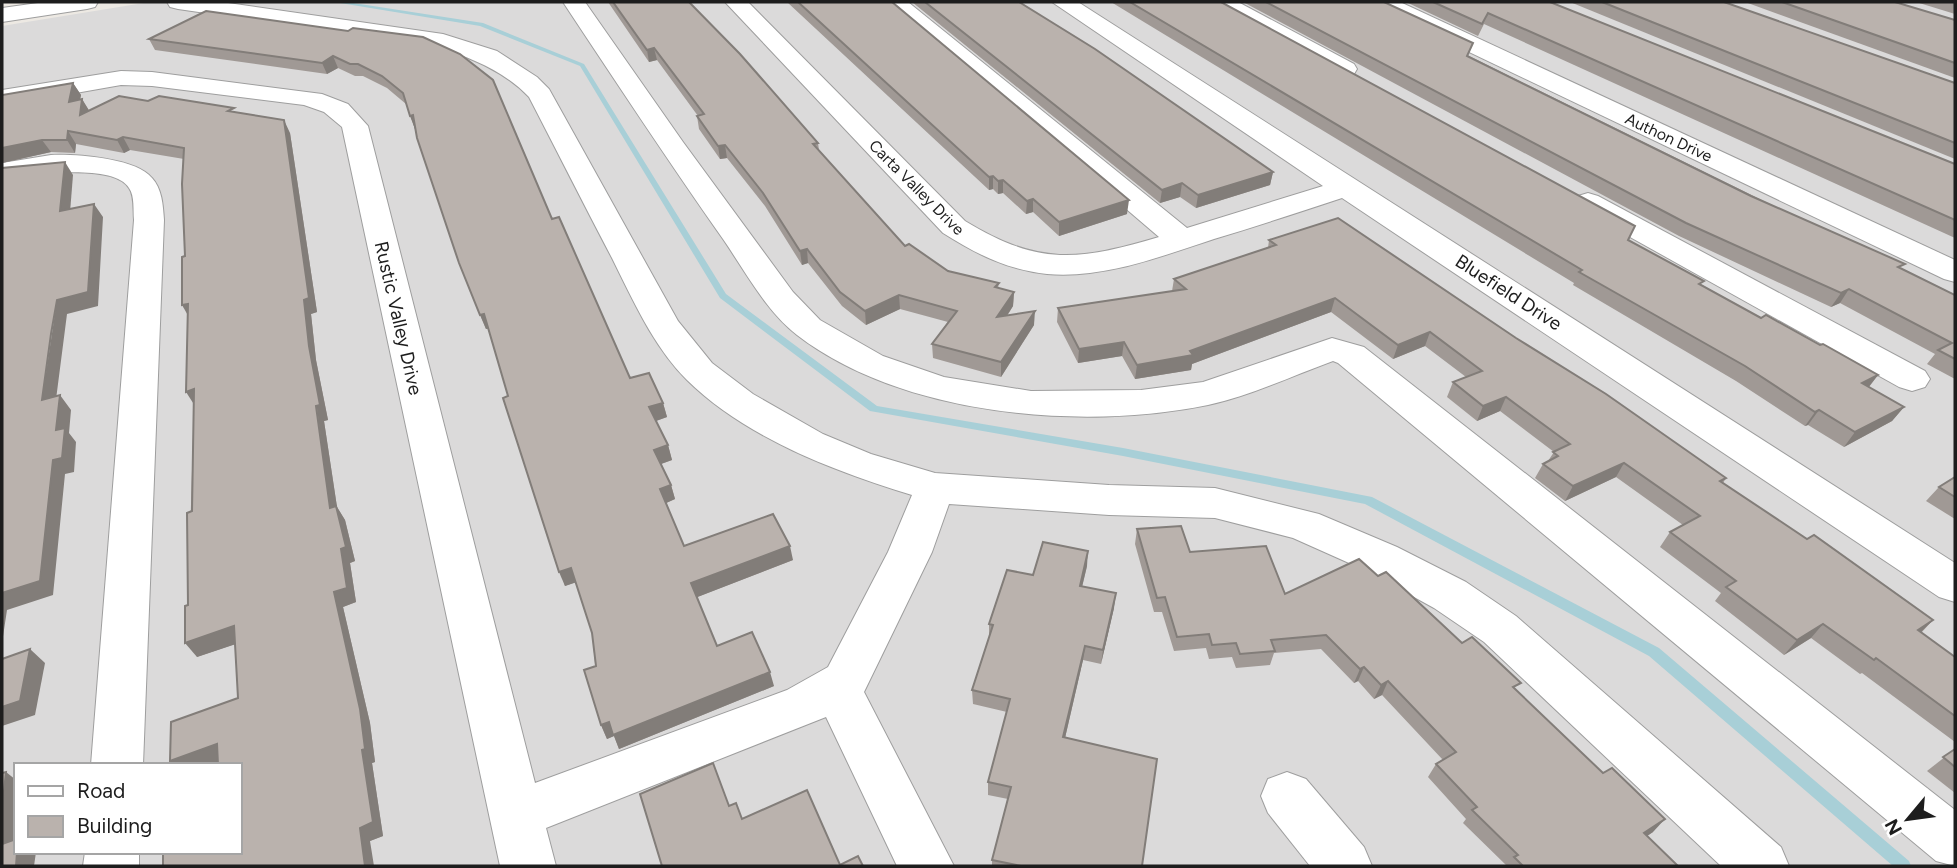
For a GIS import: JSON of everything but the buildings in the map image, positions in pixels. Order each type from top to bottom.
[{"type":"street","points":[[2,15],[87,2]]},
{"type":"street","points":[[178,2],[395,32],[443,41],[489,56],[528,82],[540,94],[663,325],[699,371],[740,404],[809,443],[858,464],[935,488],[1109,500],[1215,503],[1304,525],[1382,559],[1450,595],[1500,629],[1760,866]]},
{"type":"street","points":[[574,2],[673,148],[781,299],[808,327],[870,364],[939,388],[1031,403],[1141,402],[1208,393],[1332,349],[1351,355],[1955,843]]},
{"type":"street","name":"Carta Valley Drive","points":[[736,2],[954,227],[988,250],[1045,265],[1076,266],[1119,260],[1349,187]]},
{"type":"street","points":[[895,2],[1182,240]]},
{"type":"street","name":"Bluefield Drive","points":[[1063,2],[1955,585]]},
{"type":"street","points":[[1222,2],[1367,81]]},
{"type":"street","name":"Authon Drive","points":[[1383,2],[1955,272]]},
{"type":"street","name":"Rustic Valley Drive","points":[[2,98],[121,78],[152,79],[304,97],[327,103],[344,112],[355,127],[528,866]]},
{"type":"street","points":[[2,172],[50,163],[69,163],[125,173],[141,181],[146,196],[149,220],[117,763]]},
{"type":"street","points":[[1561,187],[1912,379]]},
{"type":"street","points":[[516,815],[804,705],[845,681],[910,552],[935,488]]},
{"type":"street","points":[[836,687],[926,866]]},
{"type":"street","points":[[1287,796],[1344,866]]},
{"type":"shaded area","points":[[150,2],[1955,2],[1955,866],[2,866],[2,26]]},
{"type":"waterway","points":[[337,2],[481,24],[582,65],[723,296],[874,409],[1123,452],[1368,500],[1654,652],[1904,866]]}]
